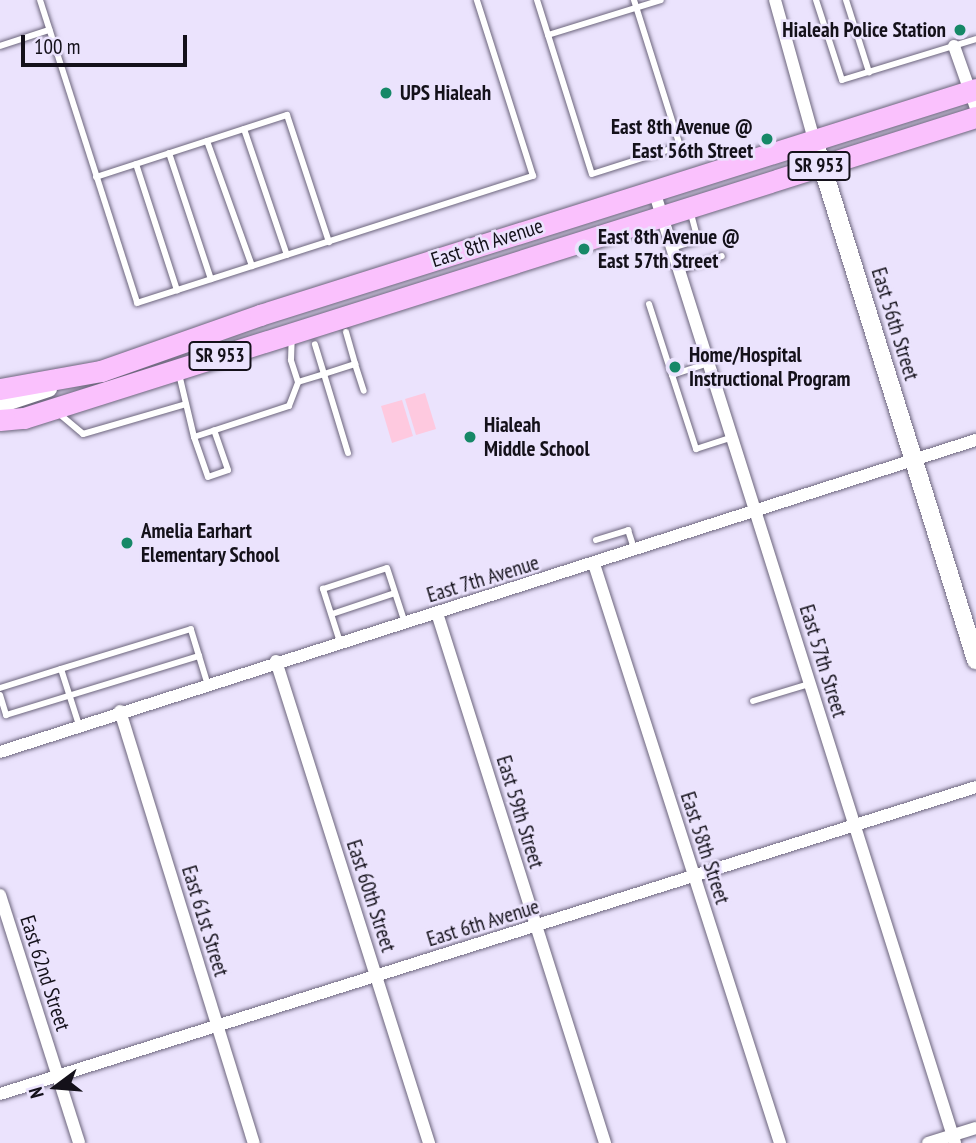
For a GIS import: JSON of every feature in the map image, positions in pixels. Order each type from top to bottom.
[{"type":"main road","name":"East 8th Avenue","points":[[101,371],[408,268],[814,140],[974,96]]},
{"type":"main road","name":"East 8th Avenue","points":[[24,418],[976,117]]},
{"type":"main road","points":[[408,268],[416,294]]},
{"type":"main road","points":[[172,346],[178,369]]},
{"type":"main road","points":[[0,389],[101,371]]},
{"type":"main road","points":[[0,420],[24,418]]},
{"type":"street","name":"East 56th Street","points":[[775,0],[821,165],[976,660]]},
{"type":"street","points":[[954,46],[974,96]]},
{"type":"street","name":"East 57th Street","points":[[654,191],[734,437],[852,826],[954,1139]]},
{"type":"street","name":"East 8th Avenue","points":[[0,404],[101,371]]},
{"type":"street","name":"East 8th Avenue","points":[[0,425],[24,418]]},
{"type":"street","name":"East 7th Avenue","points":[[0,752],[276,661],[594,564],[913,458],[976,440]]},
{"type":"street","name":"East 58th Street","points":[[594,564],[780,1143]]},
{"type":"street","name":"East 59th Street","points":[[437,613],[605,1143]]},
{"type":"street","name":"East 60th Street","points":[[276,661],[429,1143]]},
{"type":"street","name":"East 61st Street","points":[[120,711],[254,1143]]},
{"type":"street","name":"East 6th Avenue","points":[[0,1094],[976,787]]},
{"type":"street","name":"East 62nd Street","points":[[0,895],[79,1143]]},
{"type":"street","points":[[928,1143],[954,1139],[976,1128]]},
{"type":"lane","points":[[40,0],[137,303],[533,176],[477,0]]},
{"type":"lane","points":[[537,0],[592,174],[680,146],[635,4]]},
{"type":"lane","points":[[548,35],[635,4],[661,0]]},
{"type":"lane","points":[[816,0],[842,80],[976,39]]},
{"type":"lane","points":[[846,0],[869,72]]},
{"type":"lane","points":[[0,46],[50,30]]},
{"type":"lane","points":[[96,177],[287,115],[330,242]]},
{"type":"lane","points":[[244,129],[287,255]]},
{"type":"lane","points":[[208,141],[251,267]]},
{"type":"lane","points":[[169,153],[211,279]]},
{"type":"lane","points":[[136,164],[177,290]]},
{"type":"lane","points":[[673,248],[698,240],[689,207]]},
{"type":"lane","points":[[680,270],[722,256]]},
{"type":"lane","points":[[649,304],[696,449],[734,437]]},
{"type":"lane","points":[[346,332],[364,391]]},
{"type":"lane","points":[[194,437],[289,406],[297,395],[298,382],[291,360],[292,333]]},
{"type":"lane","points":[[315,344],[348,453]]},
{"type":"lane","points":[[672,375],[710,363]]},
{"type":"lane","points":[[298,382],[355,364]]},
{"type":"lane","points":[[178,369],[194,437],[208,477],[228,470],[214,430]]},
{"type":"lane","points":[[52,409],[83,434],[186,404]]},
{"type":"lane","points":[[597,540],[628,530],[635,551]]},
{"type":"lane","points":[[340,642],[323,589],[387,568],[405,623]]},
{"type":"lane","points":[[332,614],[395,593]]},
{"type":"lane","points":[[0,688],[191,629],[208,683]]},
{"type":"lane","points":[[0,695],[6,715],[199,656]]},
{"type":"lane","points":[[61,669],[79,725]]},
{"type":"lane","points":[[752,701],[809,684]]},
{"type":"shaded area","points":[[425,393],[436,429],[416,435],[405,399]]},
{"type":"shaded area","points":[[402,400],[413,436],[392,443],[381,406]]},
{"type":"place","name":"Hialeah Police Station","points":[[960,30]]},
{"type":"place","name":"UPS Hialeah","points":[[386,93]]},
{"type":"place","name":"East 8th Avenue @ East 56th Street","points":[[767,139]]},
{"type":"place","name":"East 8th Avenue @ East 57th Street","points":[[584,249]]},
{"type":"place","name":"Home/Hospital Instructional Program","points":[[675,367]]},
{"type":"place","name":"Hialeah Middle School","points":[[470,437]]},
{"type":"place","name":"Amelia Earhart Elementary School","points":[[127,543]]}]
